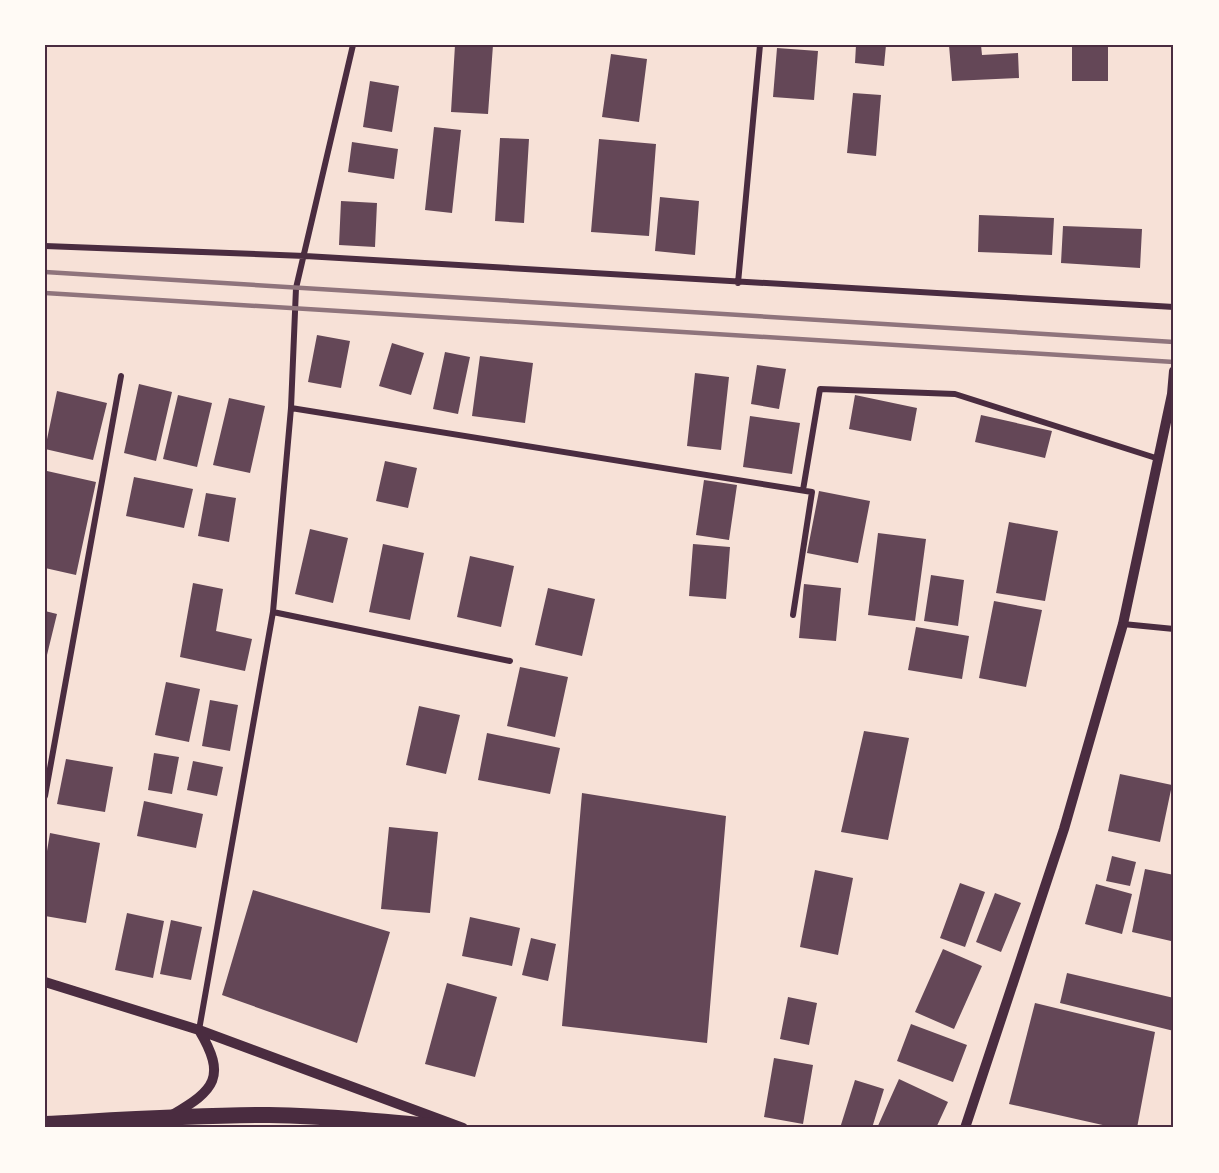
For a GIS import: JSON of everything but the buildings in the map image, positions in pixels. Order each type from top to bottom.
[{"type":"highway","points":[[45,1124],[326,1118],[451,1128]]},
{"type":"street","points":[[167,1123],[210,1088],[214,1069],[212,1050],[199,1030],[273,612],[291,408],[294,308],[300,271],[353,45]]},
{"type":"street","points":[[738,283],[760,45]]},
{"type":"street","points":[[45,246],[305,256],[1174,307]]},
{"type":"street","points":[[964,1128],[1065,829],[1123,624],[1159,459],[1172,394],[1174,371]]},
{"type":"street","points":[[45,796],[121,376]]},
{"type":"street","points":[[803,490],[820,388],[955,394],[1159,459]]},
{"type":"street","points":[[291,408],[812,492],[793,615]]},
{"type":"street","points":[[273,612],[510,661]]},
{"type":"street","points":[[1123,624],[1174,628]]},
{"type":"street","points":[[45,982],[199,1030],[463,1128]]},
{"type":"railway","points":[[45,272],[1174,342]]},
{"type":"railway","points":[[45,293],[1174,362]]}]
